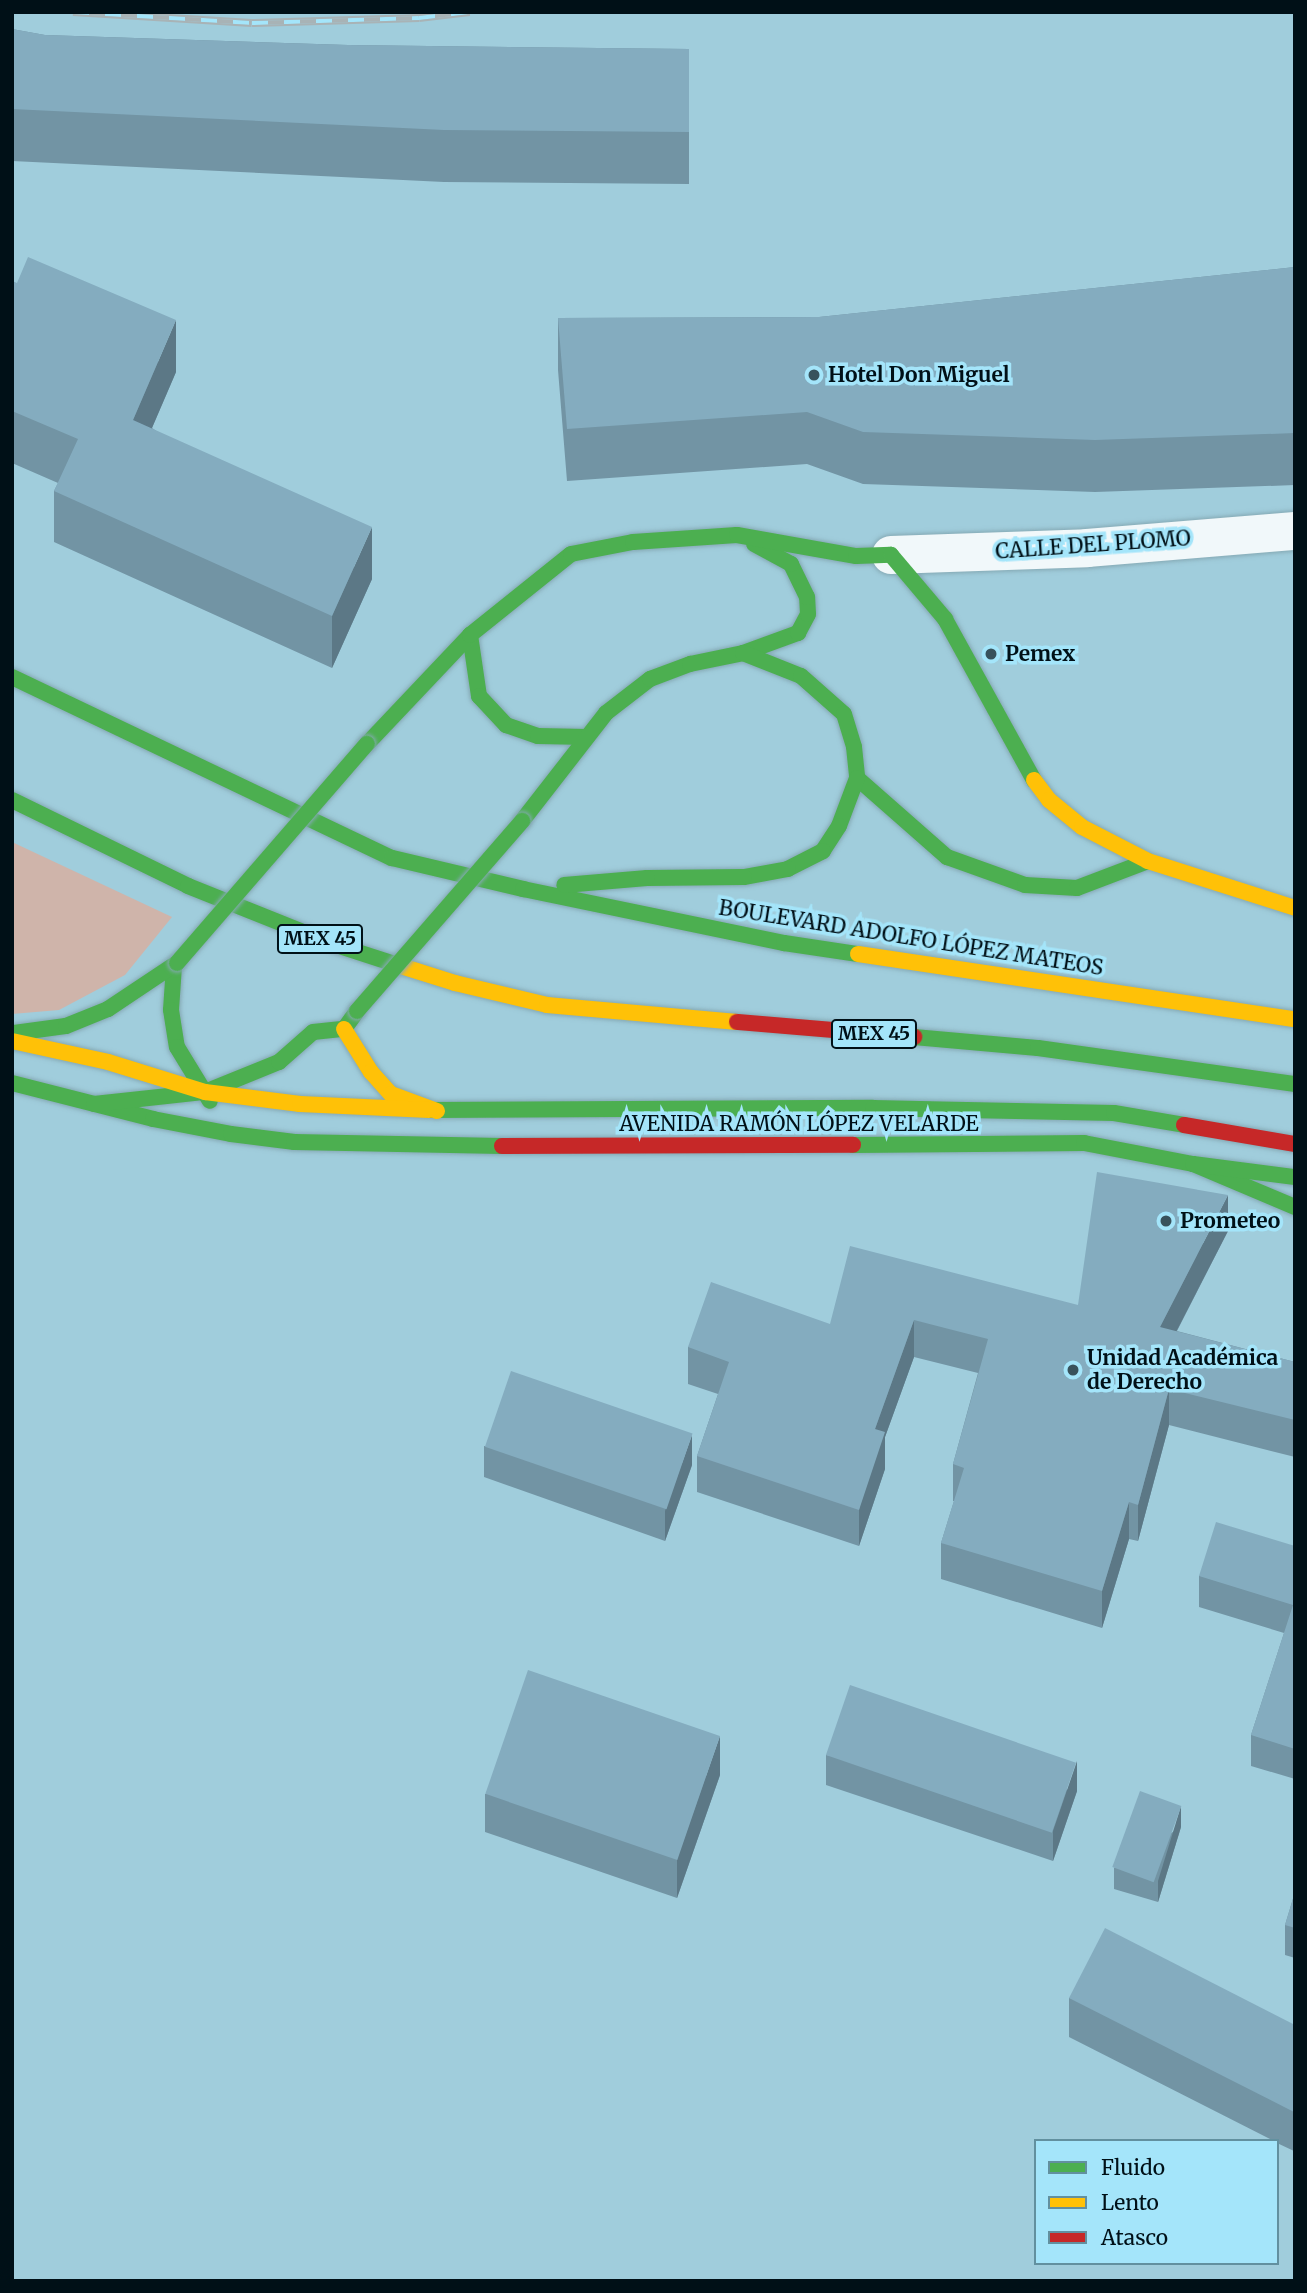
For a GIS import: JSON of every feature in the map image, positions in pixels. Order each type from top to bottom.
[{"type":"street","name":"CALLE DEL PLOMO","points":[[891,555],[1087,548],[1295,531]]},
{"type":"street","points":[[94,1104],[205,1092],[279,1062],[313,1032],[344,1029],[523,821],[572,762],[587,737],[607,713],[650,679],[690,664],[743,653],[798,633],[808,614],[807,597],[791,564],[737,535]]},
{"type":"street","points":[[12,1033],[66,1026],[108,1009],[175,964],[367,744],[470,635],[571,554],[633,542],[737,535],[856,556],[891,555],[945,619],[1029,774],[1049,800],[1082,827],[1148,861],[1295,908]]},
{"type":"street","points":[[470,635],[479,696],[506,725],[538,736],[587,737]]},
{"type":"street","points":[[523,889],[647,878],[744,877],[788,869],[823,851],[839,827],[857,778],[854,747],[844,714],[802,676],[743,653]]},
{"type":"street","name":"BOULEVARD ADOLFO LÓPEZ MATEOS","points":[[12,677],[392,858],[523,889],[784,943],[1295,1019]]},
{"type":"street","points":[[857,778],[947,857],[1025,885],[1077,888],[1148,861]]},
{"type":"street","name":"MEX 45","points":[[12,800],[188,886],[333,944],[455,983],[547,1005],[1038,1048],[1295,1084]]},
{"type":"street","points":[[175,964],[171,1010],[177,1047],[231,1134]]},
{"type":"street","points":[[344,1029],[371,1072],[391,1094],[437,1111]]},
{"type":"street","points":[[12,1041],[108,1062],[205,1092]]},
{"type":"street","name":"AVENIDA RAMÓN LÓPEZ VELARDE","points":[[12,1083],[231,1134],[294,1142],[586,1147],[1084,1143],[1193,1164],[1295,1207]]},
{"type":"street","name":"AVENIDA RAMÓN LÓPEZ VELARDE","points":[[205,1092],[300,1104],[437,1111],[577,1113],[873,1108],[1114,1113],[1295,1144]]},
{"type":"street","points":[[1193,1164],[1295,1177]]},
{"type":"shaded area","points":[[12,842],[172,917],[125,975],[59,1010],[12,1014]]},
{"type":"building","points":[[12,29],[45,35],[348,45],[689,49],[689,132],[444,130],[12,109]]},
{"type":"building","points":[[28,257],[176,320],[133,420],[372,527],[332,616],[54,491],[78,439],[12,411],[12,281],[17,283]]},
{"type":"building","points":[[1295,267],[1295,433],[1095,440],[863,432],[807,412],[567,429],[558,318],[819,317]]},
{"type":"building","points":[[1097,1172],[1228,1195],[1160,1327],[1295,1362],[1295,1420],[1169,1389],[1138,1505],[1129,1502],[1102,1591],[941,1543],[964,1468],[953,1464],[988,1339],[914,1320],[875,1429],[885,1432],[859,1510],[697,1456],[729,1362],[688,1347],[711,1282],[830,1324],[850,1246],[1078,1305]]},
{"type":"building","points":[[511,1371],[693,1434],[666,1509],[485,1447]]},
{"type":"building","points":[[1216,1522],[1295,1546],[1295,1749],[1251,1735],[1293,1605],[1199,1576]]},
{"type":"building","points":[[528,1670],[720,1736],[677,1860],[485,1794]]},
{"type":"building","points":[[850,1685],[1076,1763],[1052,1833],[826,1755]]},
{"type":"building","points":[[1140,1791],[1181,1806],[1154,1882],[1112,1867]]},
{"type":"building","points":[[1295,1892],[1295,1928],[1285,1925]]},
{"type":"building","points":[[1105,1928],[1295,2025],[1294,2112],[1069,1998]]},
{"type":"railway","points":[[73,12],[252,23],[419,18],[470,12]]},
{"type":"traffic: fast","points":[[367,744],[470,635],[571,554],[633,542],[737,535],[856,556],[891,555],[945,619],[1034,780]]},
{"type":"traffic: fast","points":[[743,653],[798,633],[808,614],[807,597],[791,564],[754,544]]},
{"type":"traffic: fast","points":[[470,635],[479,696],[506,725],[538,736],[587,737]]},
{"type":"traffic: fast","points":[[522,821],[606,713],[650,679],[690,664],[743,653],[801,676],[844,714],[854,747],[857,778],[839,826],[823,851],[788,869],[744,877],[647,878],[564,885]]},
{"type":"traffic: fast","points":[[12,677],[392,858],[523,889],[784,943],[858,954]]},
{"type":"traffic: fast","points":[[177,963],[367,744]]},
{"type":"traffic: fast","points":[[857,778],[947,857],[1025,885],[1077,888],[1148,861]]},
{"type":"traffic: fast","points":[[12,800],[188,886],[333,944],[401,966]]},
{"type":"traffic: fast","points":[[357,1011],[522,821]]},
{"type":"traffic: fast","points":[[14,1033],[66,1026],[108,1009],[177,963]]},
{"type":"traffic: fast","points":[[174,966],[171,1010],[177,1047],[210,1101]]},
{"type":"traffic: fast","points":[[94,1104],[205,1092],[279,1062],[313,1032],[344,1029],[357,1011]]},
{"type":"traffic: fast","points":[[914,1037],[1038,1048],[1295,1084]]},
{"type":"traffic: fast","points":[[12,1083],[153,1119],[231,1134],[294,1142],[502,1146]]},
{"type":"traffic: fast","points":[[429,1110],[873,1108],[1114,1113],[1184,1125]]},
{"type":"traffic: fast","points":[[853,1145],[1084,1143],[1193,1164],[1295,1207]]},
{"type":"traffic: fast","points":[[1193,1164],[1295,1177]]},
{"type":"traffic: slow","points":[[1034,780],[1049,800],[1082,827],[1148,861],[1295,908]]},
{"type":"traffic: slow","points":[[858,954],[1295,1019]]},
{"type":"traffic: slow","points":[[401,966],[455,983],[547,1005],[737,1022]]},
{"type":"traffic: slow","points":[[344,1029],[371,1072],[391,1094],[437,1111]]},
{"type":"traffic: slow","points":[[12,1041],[108,1062],[205,1092],[300,1104],[429,1110]]},
{"type":"traffic: jam","points":[[737,1022],[914,1037]]},
{"type":"traffic: jam","points":[[1184,1125],[1295,1144]]},
{"type":"traffic: jam","points":[[502,1146],[853,1145]]},
{"type":"place","name":"Hotel Don Miguel","points":[[814,375]]},
{"type":"place","name":"Pemex","points":[[991,654]]},
{"type":"place","name":"Prometeo","points":[[1166,1221]]},
{"type":"place","name":"Unidad Académica de Derecho","points":[[1073,1370]]}]
